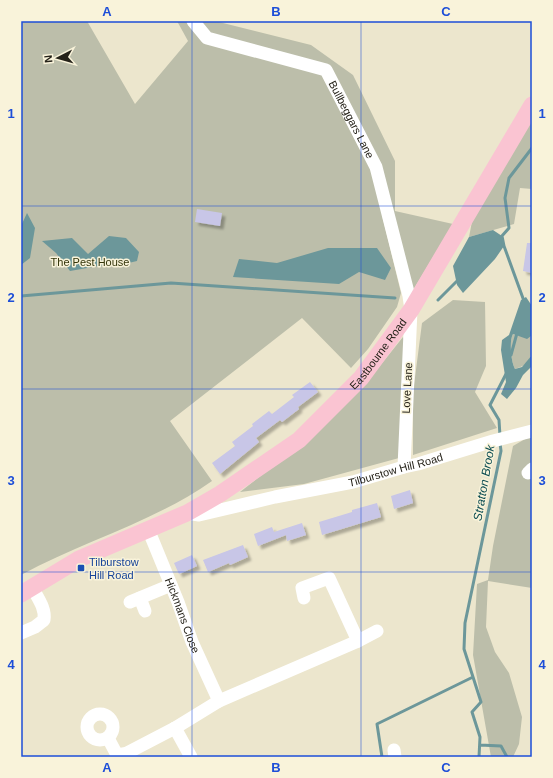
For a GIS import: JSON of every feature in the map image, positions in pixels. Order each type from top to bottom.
[{"type":"main road","name":"Eastbourne Road","points":[[27,590],[79,559],[186,513],[220,494],[299,440],[361,378],[411,310],[532,105]]},
{"type":"street","name":"Bullbeggars Lane","points":[[193,21],[207,38],[326,70],[376,167],[409,296],[411,310]]},
{"type":"street","name":"Love Lane","points":[[404,467],[411,310]]},
{"type":"street","name":"Tilburstow Hill Road","points":[[186,513],[200,515],[275,497],[353,482],[532,431]]},
{"type":"street","name":"Hickmans Close","points":[[148,529],[192,642],[219,701]]},
{"type":"street","points":[[304,598],[302,588],[329,578],[358,641]]},
{"type":"street","points":[[145,611],[135,600],[171,585]]},
{"type":"street","points":[[21,633],[35,627],[44,620],[45,615],[44,609],[27,590]]},
{"type":"street","points":[[108,738],[118,754],[127,754],[175,728],[219,701],[358,641],[377,631]]},
{"type":"street","points":[[175,728],[191,757]]},
{"type":"green space","name":"The Pest House","points":[[21,21],[87,21],[135,104],[188,41],[177,21],[215,21],[311,45],[353,75],[395,161],[395,211],[453,224],[412,292],[382,215],[401,293],[397,307],[368,349],[351,368],[302,318],[170,421],[212,481],[190,495],[142,520],[21,575]]},
{"type":"green space","points":[[532,105],[532,189],[520,188],[514,224],[469,237],[476,201]]},
{"type":"green space","points":[[453,300],[485,302],[486,366],[475,392],[497,428],[413,455],[413,393],[422,323]]},
{"type":"green space","points":[[513,334],[518,336],[531,336],[532,338],[530,358],[521,367],[515,369],[512,362],[511,352],[511,341]]},
{"type":"green space","points":[[403,337],[406,345],[399,458],[304,484],[240,492],[303,443],[363,387]]},
{"type":"green space","points":[[532,435],[532,588],[488,581],[486,627],[495,652],[509,673],[522,717],[519,744],[513,757],[491,757],[473,655],[477,584],[488,580],[493,546],[513,446]]},
{"type":"water","points":[[27,213],[35,228],[30,258],[21,265],[21,226]]},
{"type":"water","points":[[493,230],[502,236],[504,246],[495,259],[463,293],[457,285],[453,266],[469,237]]},
{"type":"water","points":[[109,236],[126,238],[139,252],[137,261],[120,265],[110,264],[70,271],[56,253],[42,241],[72,238],[88,254]]},
{"type":"water","points":[[328,248],[377,248],[391,268],[385,280],[359,272],[339,284],[233,277],[239,259],[277,263]]},
{"type":"water","points":[[526,297],[532,306],[532,338],[531,336],[527,339],[513,334],[511,341],[511,352],[512,362],[515,369],[522,367],[532,355],[532,366],[523,375],[516,388],[507,399],[501,394],[506,382],[501,350],[502,340],[509,335],[521,300]]},
{"type":"building","points":[[197,209],[222,213],[220,226],[195,222]]},
{"type":"building","points":[[527,243],[532,243],[532,273],[523,271]]},
{"type":"building","points":[[310,382],[318,392],[298,407],[299,409],[282,422],[280,420],[256,438],[259,442],[220,474],[212,463],[235,446],[232,442],[253,426],[252,424],[269,411],[272,414],[294,397],[292,395]]},
{"type":"building","points":[[410,490],[413,503],[394,509],[391,496]]},
{"type":"building","points":[[377,503],[381,517],[322,535],[319,522]]},
{"type":"building","points":[[302,523],[306,535],[287,541],[286,535],[258,546],[254,534],[272,527],[274,532]]},
{"type":"building","points":[[243,545],[248,557],[208,572],[203,560]]},
{"type":"building","points":[[192,555],[197,566],[179,574],[174,563]]},
{"type":"waterway","name":"Stratton Brook","points":[[501,237],[509,228],[505,198],[509,178],[532,148]]},
{"type":"waterway","name":"Stratton Brook","points":[[502,236],[504,246],[524,301]]},
{"type":"waterway","points":[[438,300],[459,279]]},
{"type":"waterway","points":[[21,296],[171,283],[395,298]]},
{"type":"waterway","name":"Stratton Brook","points":[[511,355],[517,333]]},
{"type":"waterway","name":"Stratton Brook","points":[[500,436],[499,420],[490,405],[506,374]]},
{"type":"waterway","name":"Stratton Brook","points":[[382,757],[377,724],[473,677],[464,649],[465,623],[501,451],[500,443]]},
{"type":"waterway","points":[[473,677],[481,702],[472,712],[480,737],[479,757]]},
{"type":"waterway","points":[[480,745],[501,746],[507,757]]},
{"type":"place","name":"Tilburstow Hill Road","points":[[81,568]]}]
